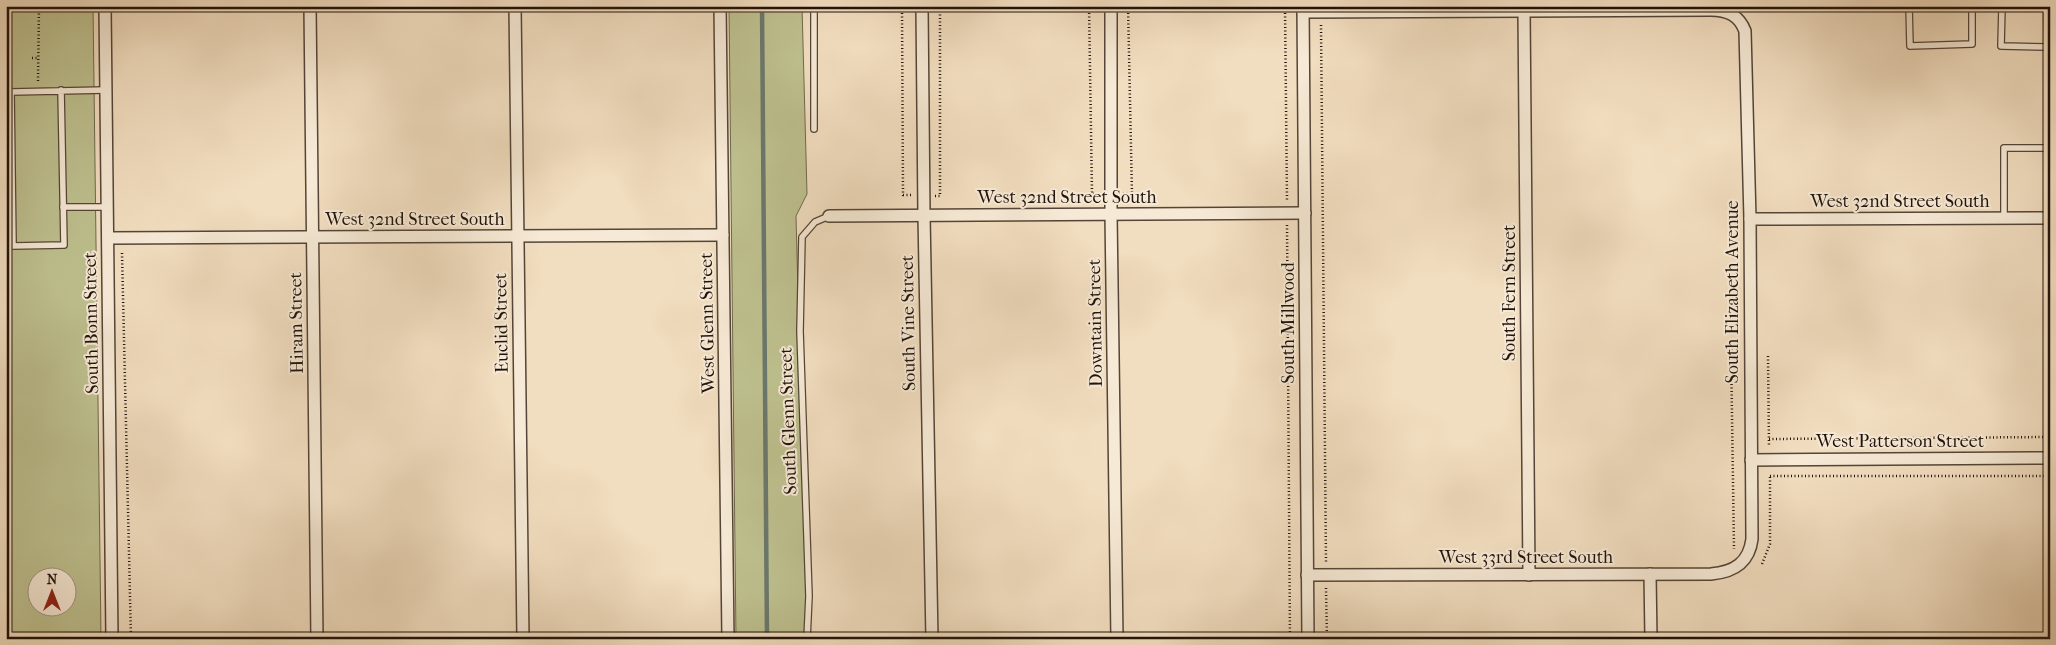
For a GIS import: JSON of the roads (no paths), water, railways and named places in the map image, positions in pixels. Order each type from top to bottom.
[{"type":"street","name":"South Bonn Street","points":[[105,6],[112,639]]},
{"type":"street","name":"Hiram Street","points":[[310,6],[317,639]]},
{"type":"street","name":"Euclid Street","points":[[515,6],[523,639]]},
{"type":"street","name":"West Glenn Street","points":[[720,6],[728,639]]},
{"type":"street","name":"South Vine Street","points":[[922,6],[932,639]]},
{"type":"street","name":"Downtain Street","points":[[1111,6],[1111,214],[1117,639]]},
{"type":"street","points":[[1303,9],[1321,11],[1524,10]]},
{"type":"street","name":"South Millwood","points":[[1303,9],[1308,639]]},
{"type":"street","name":"South Elizabeth Avenue","points":[[1524,10],[1722,10],[1732,13],[1739,20],[1745,31],[1750,219],[1751,547],[1742,563]]},
{"type":"street","name":"South Fern Street","points":[[1524,10],[1529,575]]},
{"type":"street","name":"West 32nd Street South","points":[[829,216],[1305,213]]},
{"type":"street","name":"West 32nd Street South","points":[[1750,219],[2050,218]]},
{"type":"street","name":"West 32nd Street South","points":[[108,238],[723,235]]},
{"type":"street","name":"West Patterson Street","points":[[1751,460],[2050,458]]},
{"type":"street","name":"West 33rd Street South","points":[[1308,575],[1724,573],[1742,563]]},
{"type":"street","points":[[1650,574],[1651,639]]},
{"type":"lane","points":[[814,6],[814,129]]},
{"type":"lane","points":[[1909,6],[1910,46],[1972,44],[1972,6]]},
{"type":"lane","points":[[2002,6],[2001,46],[2048,47],[2047,6]]},
{"type":"lane","points":[[61,90],[64,245],[13,246],[11,92],[61,90],[106,90]]},
{"type":"lane","points":[[2004,218],[2004,148],[2050,148]]},
{"type":"lane","points":[[63,207],[107,207]]},
{"type":"lane","name":"South Glenn Street","points":[[807,639],[809,596],[800,331],[802,237],[815,222],[829,216]]},
{"type":"waterway","points":[[762,6],[767,639]]}]
